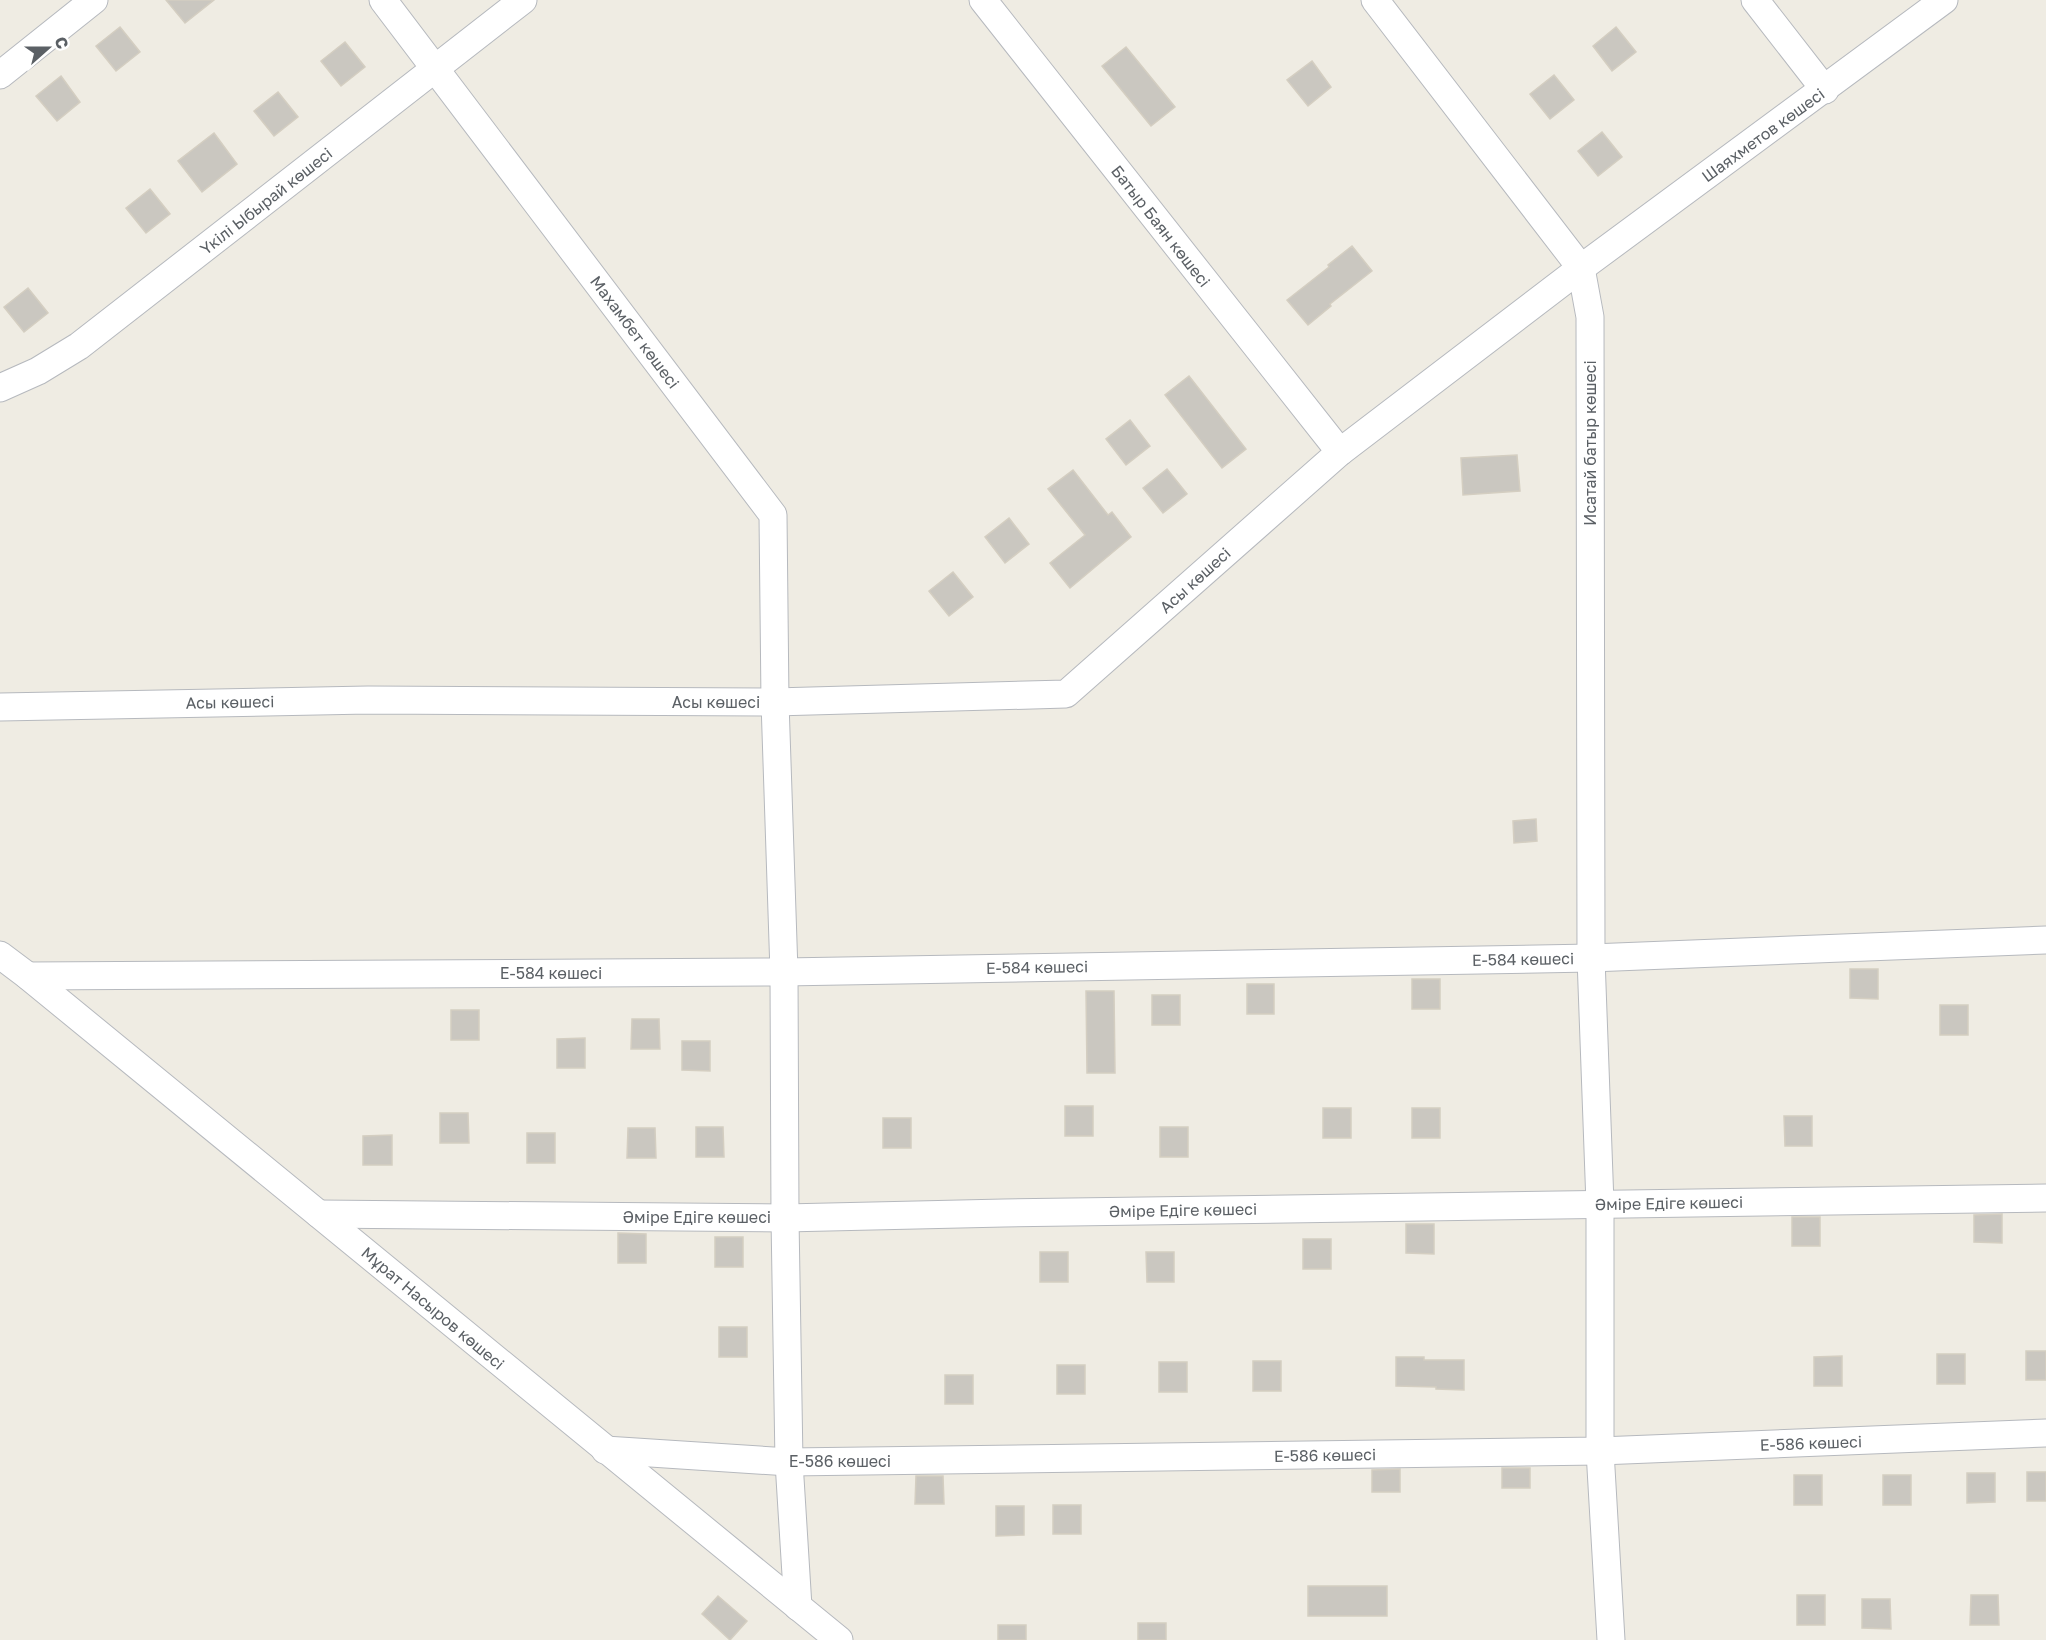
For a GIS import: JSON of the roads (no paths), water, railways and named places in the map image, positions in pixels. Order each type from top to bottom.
[{"type":"street","points":[[0,75],[94,0]]},
{"type":"street","name":"Махамбет көшесі","points":[[383,0],[437,68],[773,515],[775,702],[784,972],[789,1462],[798,1607]]},
{"type":"street","name":"Үкілі Ыбырай көшесі","points":[[0,388],[38,370],[79,346],[524,0]]},
{"type":"street","name":"Батыр Баян көшесі","points":[[982,0],[1340,452]]},
{"type":"street","name":"Исатай батыр көшесі","points":[[1375,0],[1581,268],[1590,317],[1591,958],[1600,1204],[1600,1451],[1611,1640]]},
{"type":"street","points":[[1755,0],[1825,90]]},
{"type":"street","name":"Шаяхметов көшесі","points":[[1340,452],[1581,268],[1944,0]]},
{"type":"street","name":"Асы көшесі","points":[[0,706],[368,700],[775,702],[1066,694],[1340,452]]},
{"type":"street","name":"Е-584 көшесі","points":[[28,976],[784,972],[1591,958],[2046,940]]},
{"type":"street","name":"Мұрат Насыров көшесі","points":[[0,955],[839,1640]]},
{"type":"street","name":"Әміре Едіге көшесі","points":[[320,1214],[785,1218],[2046,1198]]},
{"type":"street","name":"Е-586 көшесі","points":[[605,1450],[789,1462],[1600,1451],[2046,1433]]}]
